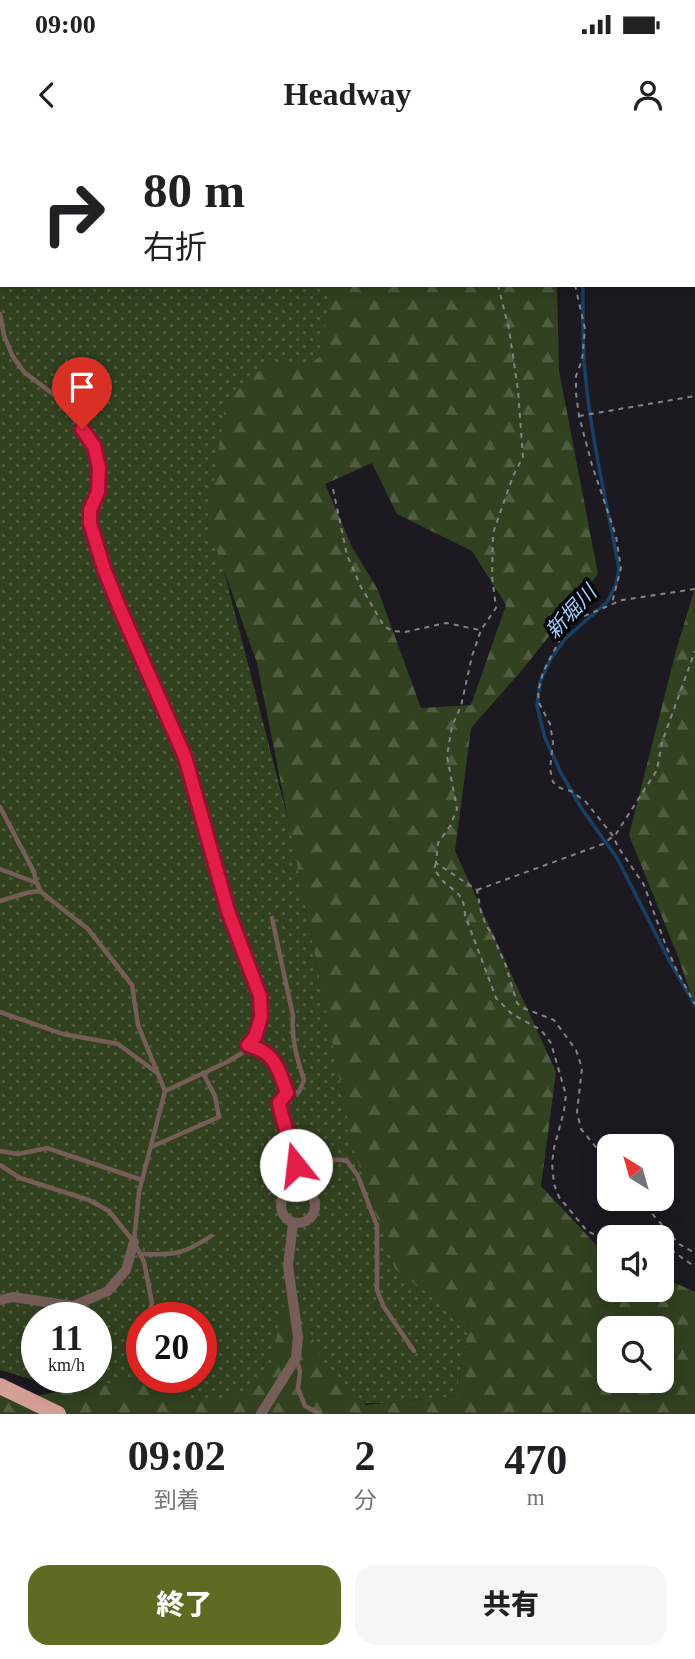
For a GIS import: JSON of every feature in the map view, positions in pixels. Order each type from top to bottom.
[{"type":"main road","points":[[0,1386],[58,1414]]},
{"type":"street","points":[[302,1189],[313,1197],[315,1210],[307,1221],[293,1223],[283,1215],[281,1202],[289,1191],[302,1189]]},
{"type":"street","points":[[261,1414],[296,1358],[298,1337],[288,1266],[293,1223]]},
{"type":"street","points":[[0,1300],[13,1297],[73,1306],[108,1291],[126,1270],[134,1241]]},
{"type":"lane","points":[[0,314],[12,355],[24,372],[57,397],[94,446],[99,468],[98,492],[90,510],[90,523],[120,609],[185,757],[228,911],[260,996],[261,1017],[255,1037],[242,1053],[165,1091]]},
{"type":"lane","points":[[0,807],[34,872],[41,892],[88,929],[132,985],[138,1025],[165,1091],[139,1192],[134,1241]]},
{"type":"lane","points":[[0,869],[37,883]]},
{"type":"lane","points":[[0,901],[26,893],[41,892]]},
{"type":"lane","points":[[272,918],[291,1005],[296,1057],[304,1080],[299,1092],[287,1093],[279,1103],[296,1165],[303,1177],[302,1189]]},
{"type":"lane","points":[[0,1012],[63,1034],[118,1044],[157,1073]]},
{"type":"lane","points":[[248,1045],[265,1052],[273,1061],[287,1093]]},
{"type":"lane","points":[[150,1148],[219,1117],[215,1096],[203,1073]]},
{"type":"lane","points":[[0,1151],[18,1154],[47,1148],[142,1180]]},
{"type":"lane","points":[[303,1177],[313,1167],[334,1158],[347,1161],[358,1176],[377,1226],[377,1290],[384,1307],[414,1351]]},
{"type":"lane","points":[[0,1165],[20,1178],[89,1200],[109,1211],[134,1241],[141,1254],[152,1302]]},
{"type":"lane","points":[[141,1254],[174,1255],[199,1245],[211,1236]]},
{"type":"lane","points":[[296,1358],[300,1371],[299,1390],[305,1406],[320,1414]]},
{"type":"path","points":[[498,287],[509,329],[518,390],[523,457],[513,476],[493,533],[492,576],[496,608],[481,630],[461,706],[452,726],[447,757],[457,809],[450,826],[438,843],[434,869],[465,904],[465,915],[496,998],[512,1014],[541,1030],[551,1043],[566,1095],[554,1148],[554,1184],[559,1197],[587,1231],[597,1236]]},
{"type":"path","points":[[575,287],[585,329],[582,360],[576,376],[579,416],[616,536],[621,568],[612,605]]},
{"type":"path","points":[[579,416],[695,396]]},
{"type":"path","points":[[333,489],[347,555],[361,587],[384,626],[392,631],[405,632],[446,623],[481,630]]},
{"type":"path","points":[[695,589],[622,600],[570,620],[543,672],[538,692],[539,704],[550,724],[553,742],[550,769],[554,782],[586,803],[613,836],[618,848],[644,885],[666,946],[695,1004]]},
{"type":"path","points":[[477,890],[603,844],[613,836],[657,770],[662,742],[695,651]]},
{"type":"path","points":[[436,863],[477,890],[485,925],[494,936],[517,1003],[554,1020],[576,1050],[582,1068],[577,1112],[581,1129],[597,1148]]},
{"type":"path","points":[[650,1211],[679,1244],[695,1254]]},
{"type":"path","points":[[674,1252],[695,1267]]},
{"type":"green space","points":[[0,287],[358,287],[224,571],[289,823],[320,980],[469,1324],[456,1396],[388,1403],[116,1404],[78,1393],[112,1393],[112,1302],[21,1302],[21,1376],[0,1370]]},
{"type":"green space","points":[[329,287],[557,287],[559,371],[598,574],[523,669],[471,728],[455,851],[556,1072],[541,1186],[597,1246],[597,1302],[674,1302],[674,1282],[695,1292],[695,1414],[0,1414],[0,1387],[35,1396],[52,1393],[112,1393],[112,1383],[126,1380],[126,1393],[172,1393],[193,1402],[243,1394],[270,1371],[288,1280],[322,1360],[366,1405],[456,1396],[469,1324],[395,1269],[354,1151],[257,663],[207,523],[226,401],[269,362],[306,367],[322,355]],"holes":[[[372,463],[397,514],[472,551],[506,605],[471,705],[421,708],[378,590],[352,547],[325,484]]]},
{"type":"green space","points":[[695,588],[695,1007],[679,959],[629,835],[677,647]]},
{"type":"waterway","name":"新堀川","points":[[583,287],[583,350],[588,397],[619,569],[616,585],[607,602],[565,639],[550,660],[540,682],[537,706],[545,738],[561,773],[582,809],[617,858],[695,1005]]},
{"type":"route","points":[[82,429],[94,446],[99,468],[98,492],[90,510],[90,523],[120,609],[185,757],[228,911],[260,996],[261,1017],[255,1037],[248,1045],[265,1052],[283,1079],[287,1093],[279,1103],[296,1165]]}]
